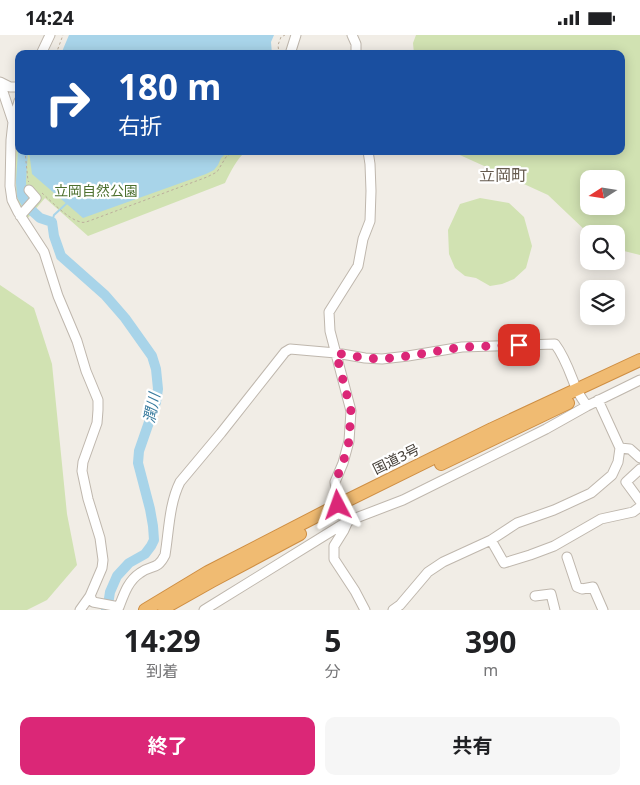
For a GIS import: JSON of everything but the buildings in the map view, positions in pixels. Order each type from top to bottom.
[{"type":"highway","name":"国道3号","points":[[581,397],[640,360]]},
{"type":"highway","name":"国道3号","points":[[145,610],[208,572],[342,512],[640,369]]},
{"type":"highway","name":"国道3号","points":[[161,610],[342,512]]},
{"type":"street","points":[[43,50],[50,35]]},
{"type":"street","points":[[291,50],[296,35]]},
{"type":"street","points":[[352,35],[356,44],[356,50]]},
{"type":"street","points":[[0,82],[10,87],[15,87]]},
{"type":"street","points":[[0,82],[13,122]]},
{"type":"street","points":[[15,115],[13,122],[10,186],[12,200],[20,216],[44,252],[58,296],[78,341],[86,371],[98,399],[97,423],[83,462],[82,471],[100,538],[103,560],[92,599],[80,610]]},
{"type":"street","points":[[365,610],[334,559],[334,546],[344,531],[335,482],[349,441],[351,411],[330,331],[329,312],[358,266],[363,239],[370,221],[371,191],[368,155]]},
{"type":"street","points":[[20,216],[36,198],[31,188]]},
{"type":"street","points":[[92,599],[120,607],[126,587],[131,581],[146,569],[162,562],[166,555],[172,500],[180,482],[285,352],[290,349],[382,359],[462,347],[555,344],[581,397],[598,400],[640,380]]},
{"type":"street","points":[[393,610],[400,605],[428,572],[443,562],[491,540],[517,523],[554,510],[591,493],[612,475],[618,462],[620,448],[598,400]]},
{"type":"street","points":[[620,448],[630,449],[640,458]]},
{"type":"street","points":[[640,469],[626,482],[640,501]]},
{"type":"street","points":[[491,540],[504,563],[554,546],[601,519],[633,512],[640,507]]},
{"type":"street","points":[[204,610],[342,512]]},
{"type":"street","points":[[568,557],[577,587],[582,589],[593,587],[603,610]]},
{"type":"street","points":[[535,597],[551,594],[555,610]]},
{"type":"path","points":[[57,50],[63,35]]},
{"type":"path","points":[[279,50],[281,37],[285,35]]},
{"type":"path","points":[[25,155],[28,181],[31,188]]},
{"type":"path","points":[[40,191],[64,212],[81,222],[89,221],[207,177],[217,172],[228,155]]},
{"type":"green space","points":[[416,35],[640,35],[640,255],[625,251],[625,225],[580,225],[548,195],[460,155],[625,155],[625,50],[414,50],[413,43]]},
{"type":"green space","name":"立岡自然公園","points":[[15,155],[241,155],[225,183],[88,236],[45,198],[27,219],[19,207],[15,176]]},
{"type":"green space","points":[[480,198],[509,203],[524,217],[532,246],[526,268],[514,279],[502,284],[490,286],[476,278],[465,276],[455,268],[449,254],[448,230],[460,204]]},
{"type":"green space","points":[[0,285],[34,308],[52,364],[67,514],[77,565],[47,600],[27,610],[0,610]]},
{"type":"water","points":[[69,35],[274,35],[271,42],[272,50],[63,50]]},
{"type":"water","points":[[30,155],[224,155],[214,170],[206,174],[83,218],[32,174]]},
{"type":"waterway","name":"潤川","points":[[23,155],[22,196],[29,208],[40,218],[52,222],[54,236],[61,256],[105,295],[125,318],[152,356],[156,369],[158,389],[156,402],[139,451],[138,463],[150,509],[154,540],[145,554],[129,563],[117,576],[110,592],[106,610]]},
{"type":"waterway","points":[[52,222],[54,215],[66,204]]},
{"type":"district","name":"立岡町","points":[[503,175]]},
{"type":"route","points":[[338,505],[335,482],[349,441],[351,411],[336,353],[382,359],[462,347],[519,345]]}]
